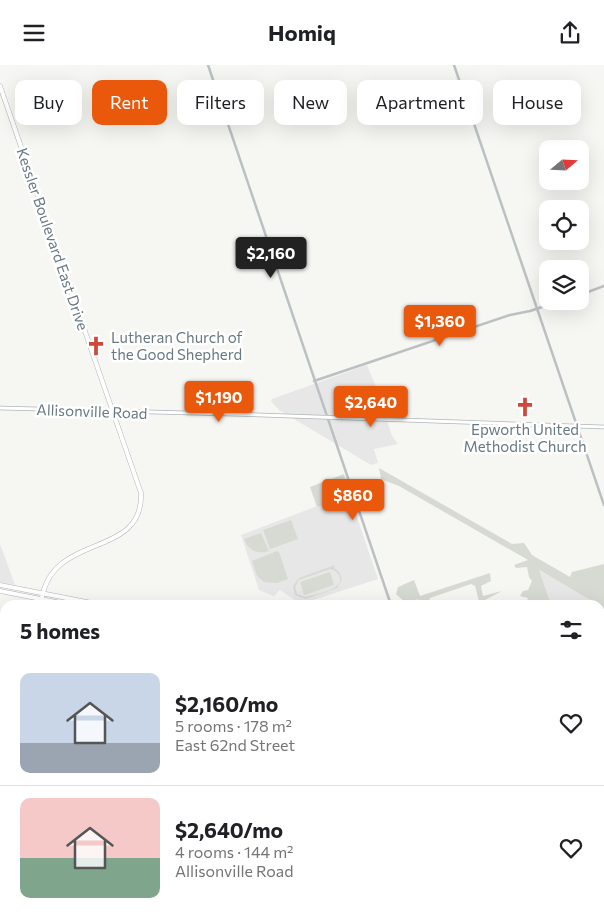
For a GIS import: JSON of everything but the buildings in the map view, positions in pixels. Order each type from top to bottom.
[{"type":"main road","name":"Kessler Boulevard East Drive","points":[[0,86],[140,493],[137,516],[131,526],[120,535],[76,553],[64,561],[50,577],[42,599]]},
{"type":"main road","name":"Allisonville Road","points":[[0,409],[327,417],[604,427]]},
{"type":"main road","points":[[0,585],[77,600]]},
{"type":"main road","points":[[0,591],[47,600]]},
{"type":"street","points":[[208,65],[389,600]]},
{"type":"street","points":[[454,65],[604,505]]},
{"type":"street","points":[[589,292],[604,286]]},
{"type":"street","points":[[314,381],[510,315],[537,309]]},
{"type":"shaded area","points":[[367,365],[381,399],[380,416],[387,421],[392,436],[398,444],[374,449],[378,463],[371,465],[279,410],[271,401],[272,399]]},
{"type":"shaded area","points":[[379,468],[512,544],[524,543],[532,555],[570,577],[572,572],[604,564],[604,600],[590,600],[539,570],[549,600],[527,600],[528,598],[520,596],[523,591],[528,590],[532,581],[527,567],[516,568],[514,565],[528,560],[399,486],[381,479]]},
{"type":"shaded area","points":[[344,474],[349,494],[317,507],[310,487]]},
{"type":"shaded area","points":[[349,494],[378,579],[313,600],[295,600],[280,590],[274,596],[259,590],[241,535]]},
{"type":"shaded area","points":[[291,520],[298,539],[270,549],[263,530]]},
{"type":"shaded area","points":[[261,533],[269,551],[254,551],[244,539]]},
{"type":"shaded area","points":[[0,544],[15,585],[0,582]]},
{"type":"shaded area","points":[[277,551],[288,579],[277,583],[264,582],[257,576],[252,561]]},
{"type":"shaded area","points":[[335,565],[334,568],[339,572],[342,579],[337,588],[306,599],[295,595],[293,586],[299,578]],"holes":[[[330,569],[335,571],[340,577],[337,585],[322,593],[306,597],[297,594],[295,587],[299,580]]]},
{"type":"shaded area","points":[[538,570],[592,600],[549,600]]},
{"type":"shaded area","points":[[330,572],[334,585],[304,595],[300,582]]},
{"type":"shaded area","points":[[490,573],[491,581],[481,586],[483,596],[502,591],[485,600],[479,600],[475,586],[471,584],[430,598],[429,600],[403,600],[396,594],[398,587],[414,580],[420,596]]},
{"type":"place","name":"Lutheran Church of the Good Shepherd","points":[[96,346]]},
{"type":"place","name":"Epworth United Methodist Church","points":[[525,407]]}]
